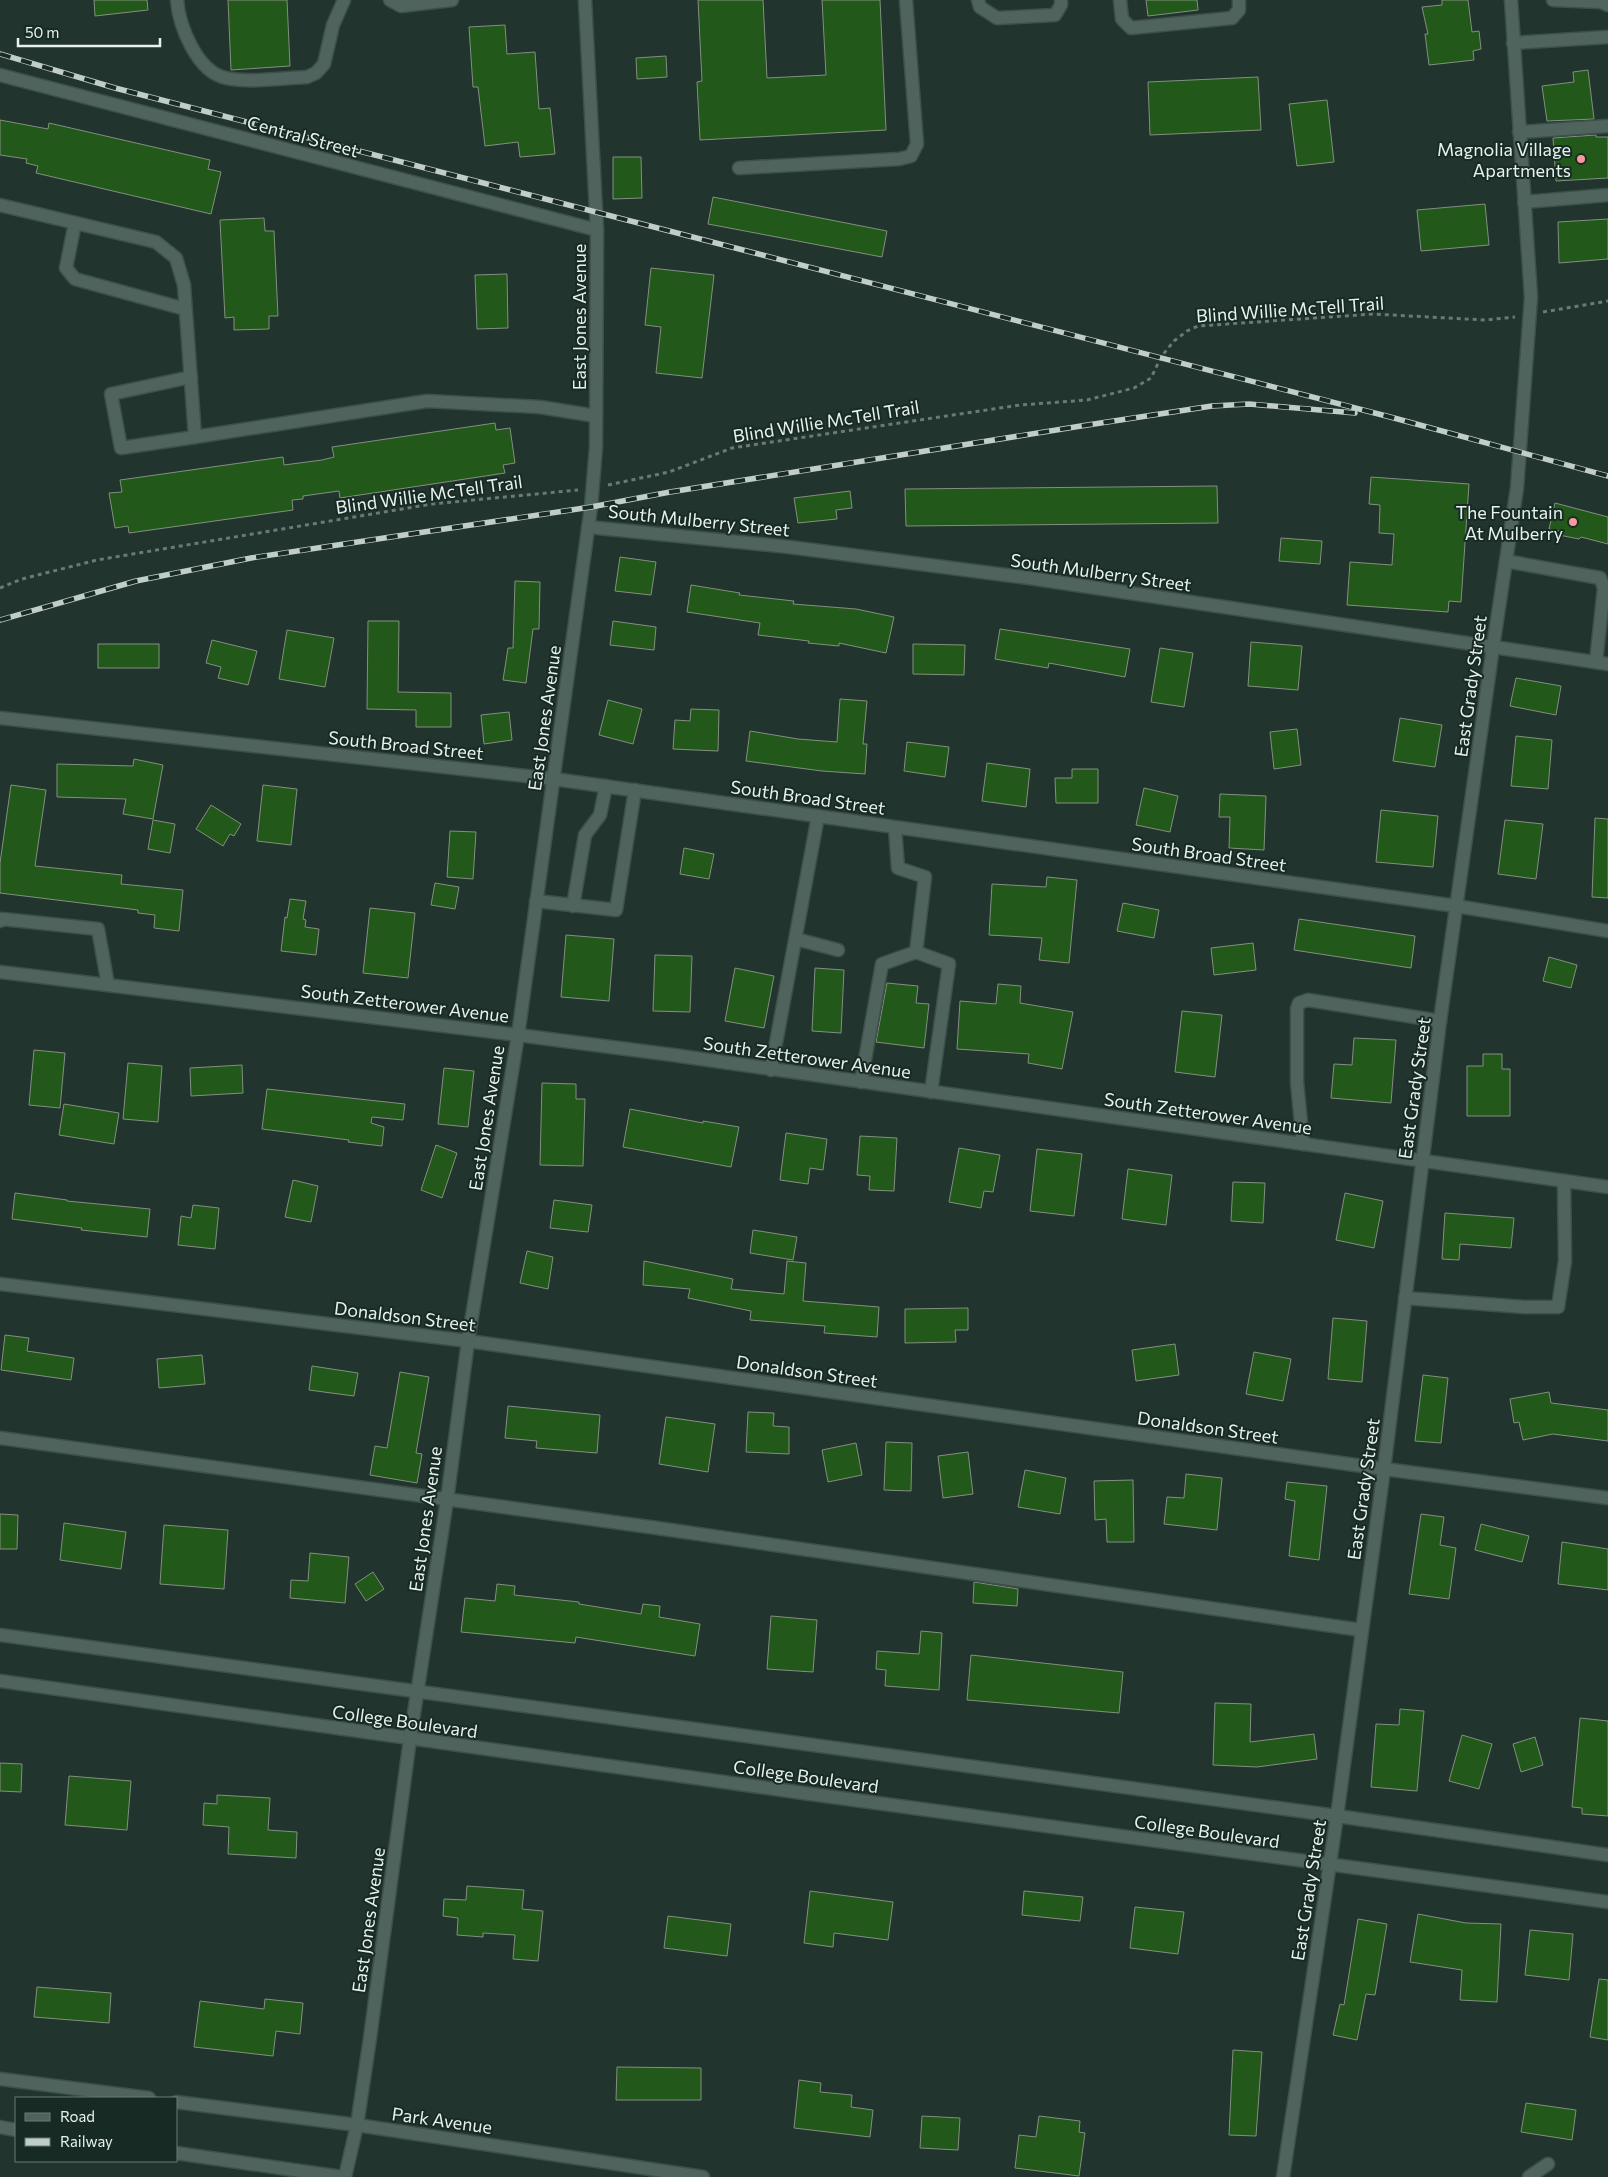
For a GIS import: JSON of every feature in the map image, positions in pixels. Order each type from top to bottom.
[{"type":"street","points":[[177,0],[181,23],[191,47],[215,74],[234,80],[307,77],[316,73],[324,64],[334,25],[344,0]]},
{"type":"street","points":[[390,0],[401,6],[452,0]]},
{"type":"street","name":"East Jones Avenue","points":[[343,2177],[357,2125],[410,1739],[447,1500],[468,1341],[518,1035],[593,488],[596,416],[597,230],[585,0]]},
{"type":"street","points":[[739,168],[899,160],[912,156],[917,144],[906,0]]},
{"type":"street","points":[[978,0],[980,7],[997,18],[1054,15],[1061,5],[1061,0]]},
{"type":"street","points":[[1120,0],[1122,19],[1131,28],[1232,18],[1239,10],[1239,0]]},
{"type":"street","name":"East Grady Street","points":[[1283,2177],[1328,1866],[1337,1816],[1384,1469],[1440,1022],[1517,488],[1531,298],[1510,0]]},
{"type":"street","points":[[1553,0],[1601,2],[1608,5]]},
{"type":"street","points":[[1513,43],[1608,37]]},
{"type":"street","name":"Central Street","points":[[0,76],[597,230]]},
{"type":"street","points":[[1519,132],[1608,126]]},
{"type":"street","points":[[1524,202],[1608,195]]},
{"type":"street","points":[[0,205],[156,242],[176,258],[184,284],[195,437]]},
{"type":"street","points":[[75,223],[66,268],[75,279],[185,309]]},
{"type":"street","points":[[190,377],[111,394],[121,448],[427,401],[540,407],[596,416]]},
{"type":"street","name":"South Mulberry Street","points":[[588,527],[789,547],[1029,578],[1602,663]]},
{"type":"street","points":[[1506,561],[1600,578],[1604,588],[1602,663]]},
{"type":"street","name":"South Broad Street","points":[[0,718],[554,779],[1456,906],[1608,931]]},
{"type":"street","points":[[573,906],[585,835],[600,816],[606,786]]},
{"type":"street","points":[[536,901],[616,910],[635,790]]},
{"type":"street","points":[[771,1070],[818,816]]},
{"type":"street","points":[[895,828],[898,868],[925,877],[916,952]]},
{"type":"street","points":[[0,921],[2,919],[98,929],[108,985]]},
{"type":"street","points":[[796,940],[838,950]]},
{"type":"street","points":[[861,1082],[882,964],[916,952],[949,964],[931,1092]]},
{"type":"street","name":"South Zetterower Avenue","points":[[0,972],[518,1035],[1608,1187]]},
{"type":"street","points":[[1303,1144],[1297,1082],[1297,1009],[1299,1003],[1308,1000],[1440,1022]]},
{"type":"street","points":[[1405,1298],[1524,1307],[1558,1307],[1565,1262],[1564,1181]]},
{"type":"street","name":"Donaldson Street","points":[[0,1284],[468,1341],[1384,1469],[1608,1498]]},
{"type":"street","points":[[0,1438],[969,1572],[1361,1630]]},
{"type":"street","name":"College Boulevard","points":[[0,1635],[1337,1816],[1608,1855]]},
{"type":"street","name":"College Boulevard","points":[[0,1681],[1328,1866],[1608,1902]]},
{"type":"street","points":[[0,2079],[141,2097]]},
{"type":"street","name":"Park Avenue","points":[[178,2102],[357,2125],[703,2177]]},
{"type":"street","points":[[0,2127],[15,2130]]},
{"type":"street","points":[[178,2153],[343,2177]]},
{"type":"street","points":[[1529,2177],[1548,2164]]},
{"type":"path","name":"Blind Willie McTell Trail","points":[[0,588],[22,579],[96,560],[432,504],[593,488],[669,472],[732,448],[1020,405],[1087,400],[1134,388],[1151,378],[1161,358],[1174,341],[1187,331],[1198,326],[1373,314],[1485,320],[1529,315],[1608,301]]},
{"type":"building","points":[[94,0],[147,0],[148,10],[95,16]]},
{"type":"building","points":[[228,0],[287,0],[290,66],[231,70]]},
{"type":"building","points":[[698,0],[763,0],[767,78],[826,75],[822,0],[880,0],[886,130],[700,140],[697,82],[702,81]]},
{"type":"building","points":[[1146,0],[1197,0],[1198,10],[1148,16]]},
{"type":"building","points":[[1442,0],[1468,0],[1472,32],[1479,31],[1481,49],[1473,51],[1474,60],[1429,65],[1425,34],[1428,34],[1422,7],[1442,5]]},
{"type":"building","points":[[505,25],[507,54],[535,52],[539,109],[550,108],[555,154],[520,157],[518,142],[485,146],[478,87],[473,87],[469,27]]},
{"type":"building","points":[[666,56],[667,77],[637,79],[636,58]]},
{"type":"building","points":[[1588,70],[1594,119],[1547,121],[1542,86],[1574,82],[1573,72]]},
{"type":"building","points":[[1258,77],[1261,130],[1150,135],[1148,82]]},
{"type":"building","points":[[1327,100],[1334,162],[1297,166],[1289,104]]},
{"type":"building","points":[[0,120],[48,129],[49,123],[210,160],[208,169],[221,172],[211,214],[36,173],[38,166],[26,163],[27,159],[0,155]]},
{"type":"building","name":"Magnolia Village Apartments","points":[[1596,135],[1596,137],[1608,137],[1608,178],[1556,181],[1553,138]]},
{"type":"building","points":[[613,157],[641,157],[642,198],[613,199]]},
{"type":"building","points":[[713,197],[887,231],[882,257],[708,224]]},
{"type":"building","points":[[1485,204],[1489,245],[1421,251],[1417,210]]},
{"type":"building","points":[[264,218],[265,231],[274,231],[278,316],[269,316],[269,329],[234,330],[234,317],[225,318],[220,220]]},
{"type":"building","name":"Magnolia Village Apartments","points":[[1608,219],[1608,259],[1559,263],[1558,222]]},
{"type":"building","points":[[651,268],[714,275],[702,378],[656,373],[661,327],[645,325]]},
{"type":"building","points":[[507,274],[508,328],[477,329],[475,275]]},
{"type":"building","points":[[495,423],[496,430],[510,428],[515,463],[503,465],[505,473],[340,498],[339,491],[303,496],[303,499],[292,500],[293,510],[129,533],[128,526],[115,528],[109,493],[122,492],[120,480],[283,457],[284,465],[322,460],[334,457],[332,447]]},
{"type":"building","points":[[1371,477],[1469,484],[1461,602],[1449,601],[1448,612],[1347,605],[1350,562],[1392,565],[1394,534],[1379,533],[1380,505],[1369,504]]},
{"type":"building","points":[[1217,486],[1218,523],[906,526],[905,489]]},
{"type":"building","points":[[850,491],[852,508],[836,510],[837,519],[798,523],[794,498]]},
{"type":"building","name":"The Fountain At Mulberry","points":[[1555,503],[1608,517],[1608,544],[1581,537],[1579,539],[1559,535],[1560,531],[1549,529]]},
{"type":"building","points":[[1281,538],[1322,541],[1320,564],[1279,561]]},
{"type":"building","points":[[620,557],[656,562],[651,595],[615,591]]},
{"type":"building","points":[[515,581],[540,582],[539,629],[533,629],[526,683],[503,680],[508,648],[513,648]]},
{"type":"building","points":[[691,585],[740,593],[739,595],[794,601],[793,604],[856,609],[894,617],[886,653],[839,643],[839,646],[808,643],[809,641],[758,635],[760,623],[687,612]]},
{"type":"building","points":[[368,621],[399,621],[398,692],[451,693],[451,727],[416,727],[416,710],[367,709]]},
{"type":"building","points":[[613,621],[656,627],[654,650],[610,645]]},
{"type":"building","points":[[1000,629],[1130,649],[1125,677],[1049,663],[1048,668],[995,659]]},
{"type":"building","points":[[287,630],[334,638],[325,687],[279,679]]},
{"type":"building","points":[[212,640],[257,651],[248,685],[218,678],[221,667],[206,663]]},
{"type":"building","points":[[1251,642],[1302,646],[1298,690],[1248,686]]},
{"type":"building","points":[[98,644],[159,644],[159,668],[98,668]]},
{"type":"building","points":[[913,644],[965,645],[964,675],[913,674]]},
{"type":"building","points":[[1160,648],[1193,653],[1184,707],[1151,702]]},
{"type":"building","points":[[1516,678],[1561,686],[1556,715],[1510,706]]},
{"type":"building","points":[[840,699],[867,701],[863,744],[867,744],[865,774],[822,771],[746,761],[750,731],[798,739],[837,742]]},
{"type":"building","points":[[608,700],[642,709],[633,744],[599,735]]},
{"type":"building","points":[[691,709],[719,710],[718,751],[673,749],[675,720],[690,721]]},
{"type":"building","points":[[509,712],[512,740],[484,744],[481,715]]},
{"type":"building","points":[[1400,718],[1442,725],[1435,767],[1393,761]]},
{"type":"building","points":[[1297,729],[1301,765],[1274,769],[1270,732]]},
{"type":"building","points":[[1516,736],[1552,740],[1548,789],[1511,786]]},
{"type":"building","points":[[907,742],[949,747],[945,777],[904,771]]},
{"type":"building","points":[[134,759],[163,765],[153,819],[123,814],[126,799],[57,797],[57,764],[133,766]]},
{"type":"building","points":[[987,763],[1030,769],[1026,807],[982,801]]},
{"type":"building","points":[[1072,769],[1098,769],[1098,803],[1056,803],[1055,778],[1072,778]]},
{"type":"building","points":[[11,785],[46,790],[35,866],[122,875],[121,884],[183,890],[179,931],[154,928],[155,915],[138,913],[138,910],[0,893],[0,863]]},
{"type":"building","points":[[263,785],[297,789],[291,845],[257,841]]},
{"type":"building","points":[[1144,788],[1178,796],[1170,832],[1136,825]]},
{"type":"building","points":[[1220,794],[1266,796],[1264,850],[1229,848],[1230,817],[1219,817]]},
{"type":"building","points":[[211,805],[241,824],[234,836],[230,834],[223,846],[196,829]]},
{"type":"building","points":[[1381,810],[1438,816],[1433,867],[1376,862]]},
{"type":"building","points":[[1595,818],[1608,819],[1608,898],[1592,897]]},
{"type":"building","points":[[153,820],[175,824],[170,853],[148,849]]},
{"type":"building","points":[[1505,820],[1543,824],[1536,879],[1498,874]]},
{"type":"building","points":[[450,831],[476,832],[473,879],[447,877]]},
{"type":"building","points":[[684,848],[714,854],[709,879],[680,874]]},
{"type":"building","points":[[1047,877],[1077,880],[1069,963],[1039,960],[1042,938],[989,935],[992,884],[1046,887]]},
{"type":"building","points":[[435,883],[459,887],[455,909],[431,905]]},
{"type":"building","points":[[290,899],[306,901],[303,919],[306,920],[305,927],[319,929],[316,955],[281,951],[285,917],[287,918]]},
{"type":"building","points":[[1123,903],[1159,910],[1154,938],[1117,931]]},
{"type":"building","points":[[370,908],[415,913],[408,978],[363,973]]},
{"type":"building","points":[[1299,919],[1415,936],[1411,968],[1294,950]]},
{"type":"building","points":[[566,935],[614,939],[609,1001],[561,997]]},
{"type":"building","points":[[1253,943],[1256,970],[1214,975],[1211,948]]},
{"type":"building","points":[[655,955],[692,956],[690,1012],[653,1011]]},
{"type":"building","points":[[1549,957],[1577,965],[1571,988],[1543,981]]},
{"type":"building","points":[[735,968],[774,976],[764,1028],[725,1021]]},
{"type":"building","points":[[815,968],[844,970],[841,1033],[812,1031]]},
{"type":"building","points":[[887,983],[918,986],[916,1003],[929,1004],[924,1048],[876,1042]]},
{"type":"building","points":[[998,984],[1021,986],[1020,1003],[1073,1012],[1062,1069],[1028,1063],[1029,1054],[957,1049],[960,1001],[996,1004]]},
{"type":"building","points":[[1182,1011],[1222,1015],[1215,1077],[1175,1072]]},
{"type":"building","points":[[1354,1038],[1396,1040],[1391,1103],[1331,1098],[1334,1064],[1352,1065]]},
{"type":"building","points":[[34,1050],[65,1053],[60,1108],[29,1105]]},
{"type":"building","points":[[1483,1054],[1502,1054],[1502,1069],[1510,1069],[1510,1116],[1467,1116],[1467,1066],[1483,1066]]},
{"type":"building","points":[[128,1063],[162,1066],[158,1122],[123,1119]]},
{"type":"building","points":[[242,1065],[243,1093],[191,1096],[190,1068]]},
{"type":"building","points":[[444,1068],[474,1071],[468,1127],[438,1124]]},
{"type":"building","points":[[542,1083],[576,1084],[576,1099],[585,1099],[583,1166],[540,1165]]},
{"type":"building","points":[[267,1089],[405,1104],[403,1120],[372,1117],[371,1123],[384,1127],[382,1146],[262,1129]]},
{"type":"building","points":[[64,1104],[119,1113],[114,1144],[59,1135]]},
{"type":"building","points":[[630,1109],[703,1123],[703,1121],[739,1127],[731,1167],[623,1147]]},
{"type":"building","points":[[786,1133],[827,1139],[823,1170],[810,1168],[808,1184],[780,1180]]},
{"type":"building","points":[[860,1136],[897,1138],[894,1191],[869,1190],[870,1176],[857,1175]]},
{"type":"building","points":[[436,1145],[457,1153],[442,1198],[421,1190]]},
{"type":"building","points":[[959,1148],[1000,1155],[993,1192],[984,1191],[981,1208],[949,1202]]},
{"type":"building","points":[[1037,1149],[1082,1154],[1074,1216],[1030,1211]]},
{"type":"building","points":[[1128,1169],[1172,1175],[1166,1225],[1122,1219]]},
{"type":"building","points":[[293,1180],[318,1186],[311,1222],[285,1217]]},
{"type":"building","points":[[1233,1182],[1265,1183],[1263,1223],[1231,1221]]},
{"type":"building","points":[[15,1193],[67,1201],[150,1209],[147,1237],[81,1230],[82,1228],[12,1219]]},
{"type":"building","points":[[1345,1193],[1383,1201],[1374,1248],[1336,1240]]},
{"type":"building","points":[[554,1200],[592,1205],[588,1232],[550,1228]]},
{"type":"building","points":[[193,1205],[219,1208],[215,1249],[178,1245],[181,1216],[191,1218]]},
{"type":"building","points":[[1445,1213],[1514,1218],[1511,1248],[1460,1244],[1459,1260],[1442,1259]]},
{"type":"building","points":[[753,1230],[797,1237],[793,1260],[750,1253]]},
{"type":"building","points":[[527,1251],[553,1257],[548,1289],[520,1283]]},
{"type":"building","points":[[644,1261],[733,1279],[731,1289],[784,1294],[787,1261],[806,1263],[803,1301],[879,1307],[877,1337],[824,1333],[825,1326],[750,1320],[751,1311],[688,1298],[690,1289],[643,1285]]},
{"type":"building","points":[[968,1308],[968,1330],[955,1330],[956,1342],[905,1343],[905,1309]]},
{"type":"building","points":[[1333,1318],[1367,1321],[1362,1382],[1328,1379]]},
{"type":"building","points":[[5,1335],[29,1338],[27,1351],[74,1358],[71,1380],[1,1370]]},
{"type":"building","points":[[1175,1344],[1179,1375],[1136,1381],[1132,1350]]},
{"type":"building","points":[[1254,1352],[1291,1359],[1283,1401],[1246,1394]]},
{"type":"building","points":[[202,1355],[205,1384],[159,1388],[157,1359]]},
{"type":"building","points":[[312,1366],[358,1373],[354,1396],[309,1390]]},
{"type":"building","points":[[400,1372],[429,1377],[416,1453],[422,1454],[417,1483],[370,1475],[375,1446],[387,1448]]},
{"type":"building","points":[[1423,1375],[1448,1378],[1441,1443],[1415,1441]]},
{"type":"building","points":[[1549,1392],[1551,1403],[1608,1410],[1608,1441],[1553,1434],[1523,1440],[1519,1422],[1514,1423],[1510,1399]]},
{"type":"building","points":[[508,1406],[600,1415],[597,1453],[536,1448],[537,1441],[505,1438]]},
{"type":"building","points":[[748,1412],[774,1413],[773,1426],[789,1427],[789,1454],[746,1452]]},
{"type":"building","points":[[666,1417],[715,1424],[708,1472],[659,1464]]},
{"type":"building","points":[[886,1442],[912,1443],[911,1491],[884,1490]]},
{"type":"building","points":[[856,1443],[862,1475],[828,1482],[822,1450]]},
{"type":"building","points":[[968,1452],[973,1494],[943,1498],[938,1456]]},
{"type":"building","points":[[1025,1470],[1066,1478],[1060,1514],[1018,1507]]},
{"type":"building","points":[[1186,1474],[1222,1478],[1217,1530],[1164,1524],[1167,1497],[1184,1498]]},
{"type":"building","points":[[1133,1480],[1134,1542],[1107,1542],[1106,1519],[1095,1520],[1094,1481]]},
{"type":"building","points":[[1287,1482],[1327,1486],[1319,1560],[1289,1556],[1295,1501],[1285,1499]]},
{"type":"building","points":[[0,1514],[18,1515],[17,1549],[0,1549]]},
{"type":"building","points":[[1421,1514],[1444,1517],[1440,1545],[1456,1548],[1449,1599],[1409,1594]]},
{"type":"building","points":[[64,1523],[126,1532],[121,1569],[60,1560]]},
{"type":"building","points":[[1481,1524],[1529,1536],[1522,1562],[1475,1550]]},
{"type":"building","points":[[164,1525],[228,1530],[224,1589],[160,1584]]},
{"type":"building","points":[[1562,1542],[1608,1549],[1608,1590],[1558,1584]]},
{"type":"building","points":[[310,1553],[349,1557],[345,1603],[290,1598],[291,1580],[308,1581]]},
{"type":"building","points":[[373,1572],[384,1589],[366,1601],[355,1584]]},
{"type":"building","points":[[974,1582],[1018,1589],[1017,1606],[973,1603]]},
{"type":"building","points":[[497,1584],[515,1586],[514,1595],[579,1602],[579,1604],[641,1614],[643,1604],[660,1606],[659,1617],[700,1624],[695,1656],[576,1637],[575,1643],[461,1632],[465,1598],[495,1601]]},
{"type":"building","points":[[771,1616],[817,1620],[813,1672],[767,1669]]},
{"type":"building","points":[[921,1631],[942,1633],[939,1690],[885,1686],[886,1670],[876,1669],[877,1651],[919,1654]]},
{"type":"building","points":[[971,1655],[1123,1672],[1119,1713],[967,1700]]},
{"type":"building","points":[[1215,1703],[1251,1704],[1250,1742],[1314,1734],[1317,1759],[1257,1767],[1213,1765]]},
{"type":"building","points":[[1400,1709],[1424,1711],[1417,1791],[1371,1787],[1376,1724],[1399,1725]]},
{"type":"building","points":[[1580,1718],[1608,1721],[1608,1816],[1582,1814],[1582,1808],[1572,1807]]},
{"type":"building","points":[[1462,1735],[1492,1744],[1479,1789],[1449,1781]]},
{"type":"building","points":[[1535,1737],[1543,1765],[1521,1772],[1513,1744]]},
{"type":"building","points":[[0,1763],[22,1764],[21,1792],[0,1791]]},
{"type":"building","points":[[69,1776],[131,1781],[127,1830],[65,1825]]},
{"type":"building","points":[[217,1795],[270,1798],[268,1830],[297,1832],[296,1858],[228,1854],[229,1827],[203,1825],[204,1803],[217,1804]]},
{"type":"building","points":[[467,1886],[524,1890],[522,1909],[543,1911],[538,1961],[513,1959],[515,1935],[483,1933],[483,1937],[457,1935],[458,1918],[443,1916],[444,1899],[466,1900]]},
{"type":"building","points":[[810,1891],[893,1902],[888,1940],[834,1933],[833,1947],[804,1943]]},
{"type":"building","points":[[1024,1891],[1083,1897],[1080,1921],[1022,1915]]},
{"type":"building","points":[[1135,1907],[1184,1912],[1178,1954],[1130,1948]]},
{"type":"building","points":[[1418,1914],[1466,1923],[1501,1924],[1497,2002],[1460,2000],[1462,1970],[1410,1962]]},
{"type":"building","points":[[668,1916],[731,1924],[727,1956],[664,1948]]},
{"type":"building","points":[[1358,1919],[1387,1924],[1375,1995],[1366,1994],[1357,2040],[1333,2035],[1340,2004],[1344,2005]]},
{"type":"building","points":[[1530,1930],[1573,1934],[1569,1980],[1525,1975]]},
{"type":"building","points":[[1599,1979],[1608,1980],[1608,2040],[1590,2037]]},
{"type":"building","points":[[37,1987],[111,1993],[109,2023],[34,2017]]},
{"type":"building","points":[[265,1999],[303,2003],[300,2034],[276,2031],[273,2056],[194,2047],[200,2001],[264,2009]]},
{"type":"building","points":[[1233,2050],[1262,2052],[1256,2136],[1229,2135]]},
{"type":"building","points":[[617,2067],[701,2068],[701,2100],[616,2100]]},
{"type":"building","points":[[799,2080],[821,2083],[820,2092],[852,2095],[851,2107],[873,2110],[870,2137],[794,2128]]},
{"type":"building","points":[[1526,2103],[1576,2110],[1572,2140],[1521,2132]]},
{"type":"building","points":[[922,2116],[960,2118],[958,2150],[920,2148]]},
{"type":"building","points":[[1039,2116],[1080,2121],[1079,2132],[1085,2133],[1079,2176],[1015,2168],[1019,2135],[1036,2137]]},
{"type":"railway","points":[[0,54],[115,88],[1394,418],[1608,476]]},
{"type":"railway","points":[[0,620],[136,581],[251,558],[591,507],[670,492],[1081,426],[1212,406],[1249,404],[1355,413]]},
{"type":"place","name":"Magnolia Village Apartments","points":[[1581,159]]},
{"type":"place","name":"The Fountain At Mulberry","points":[[1573,522]]}]
